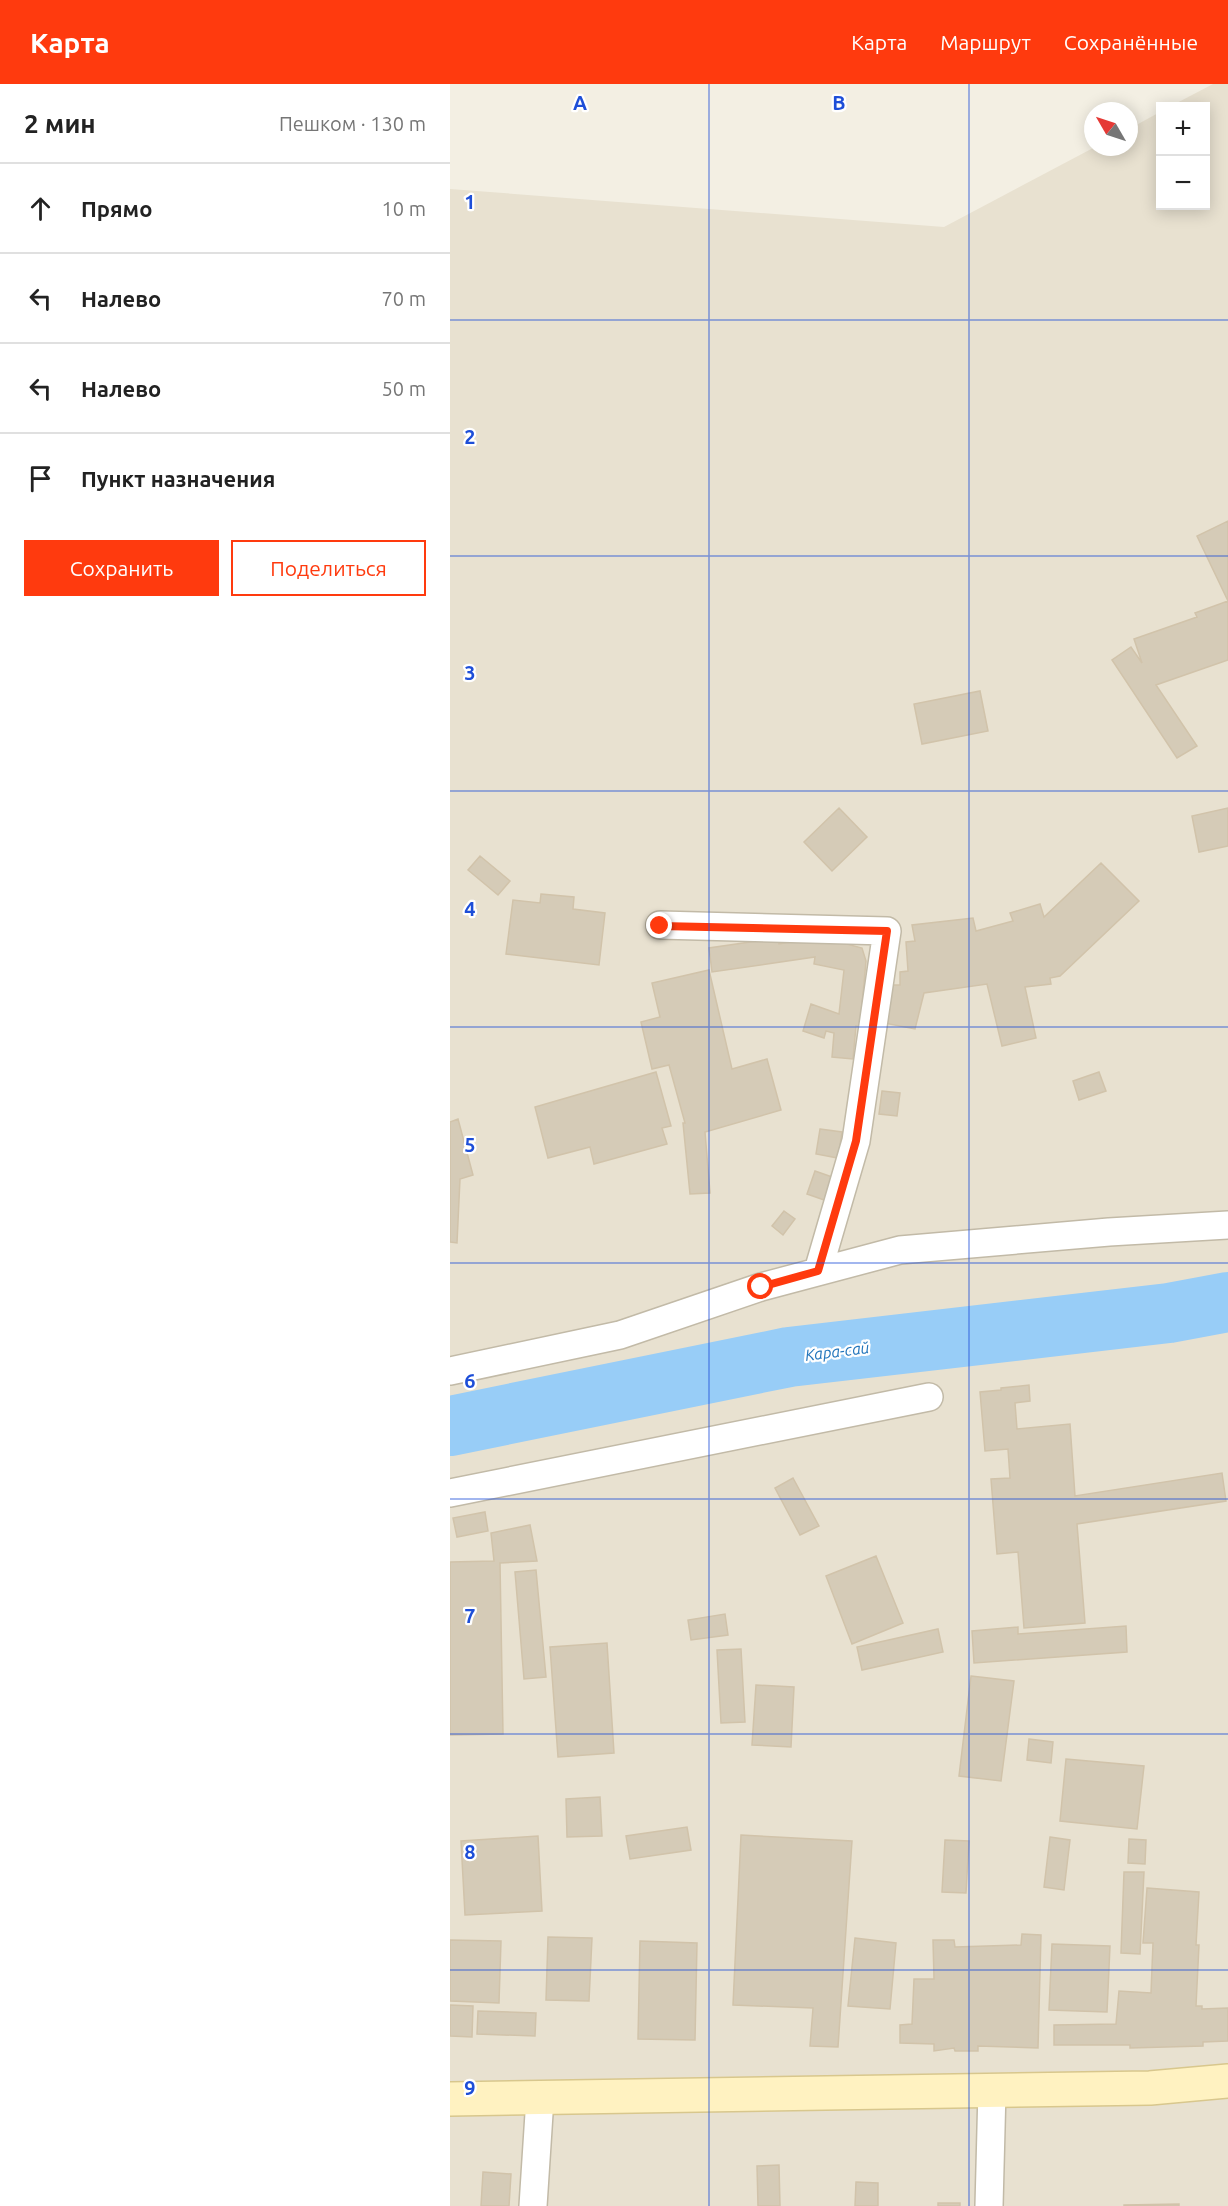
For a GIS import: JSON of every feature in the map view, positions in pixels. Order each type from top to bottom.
[{"type":"main road","points":[[450,2099],[1150,2088],[1228,2081]]},
{"type":"street","points":[[660,926],[887,931],[856,1141],[818,1271]]},
{"type":"street","points":[[450,1371],[620,1335],[761,1287],[900,1250],[1109,1232],[1228,1225]]},
{"type":"street","points":[[450,1493],[929,1397]]},
{"type":"street","points":[[989,2206],[992,2091]]},
{"type":"street","points":[[533,2206],[540,2098]]},
{"type":"shaded area","points":[[1213,84],[1228,84],[1228,2206],[450,2206],[450,189],[944,227],[1084,153],[1084,156],[1138,156],[1138,124],[1156,114],[1156,210],[1210,210],[1210,102],[1179,102]]},
{"type":"building","points":[[1228,521],[1228,601],[1197,536]]},
{"type":"building","points":[[1228,601],[1228,660],[1156,685],[1197,746],[1177,758],[1112,660],[1131,647],[1142,663],[1134,639],[1197,617],[1195,613]]},
{"type":"building","points":[[980,691],[988,731],[922,744],[914,704]]},
{"type":"building","points":[[839,808],[867,837],[832,871],[804,842]]},
{"type":"building","points":[[1228,808],[1228,846],[1199,852],[1192,816]]},
{"type":"building","points":[[480,856],[510,881],[498,895],[468,870]]},
{"type":"building","points":[[1101,863],[1139,901],[1060,976],[1050,978],[1051,984],[1025,987],[1036,1038],[1002,1046],[987,984],[924,993],[915,1029],[884,1023],[892,985],[900,985],[900,972],[908,971],[906,942],[915,941],[912,925],[973,918],[976,931],[1013,921],[1010,913],[1040,904],[1044,917]]},
{"type":"building","points":[[541,894],[574,897],[573,909],[605,913],[599,965],[506,954],[513,900],[540,903]]},
{"type":"building","points":[[820,937],[862,948],[866,961],[860,1027],[856,1026],[853,1059],[832,1057],[834,1033],[826,1031],[824,1038],[803,1031],[811,1004],[839,1014],[844,970],[814,964],[815,957],[712,972],[709,948],[778,938],[779,944]]},
{"type":"building","points":[[709,970],[732,1069],[767,1059],[781,1110],[705,1132],[710,1193],[690,1194],[683,1123],[685,1123],[669,1065],[652,1069],[641,1022],[660,1017],[652,983]]},
{"type":"building","points":[[656,1072],[671,1126],[662,1128],[667,1144],[594,1164],[590,1147],[548,1158],[535,1107]]},
{"type":"building","points":[[1099,1072],[1106,1091],[1079,1100],[1073,1081]]},
{"type":"building","points":[[882,1091],[900,1093],[897,1116],[879,1114]]},
{"type":"building","points":[[458,1119],[473,1175],[460,1179],[457,1243],[450,1242],[450,1122]]},
{"type":"building","points":[[820,1129],[842,1132],[838,1158],[816,1154]]},
{"type":"building","points":[[815,1171],[835,1178],[827,1201],[807,1194]]},
{"type":"building","points":[[784,1211],[795,1219],[783,1235],[772,1226]]},
{"type":"building","points":[[1029,1385],[1030,1401],[1015,1403],[1017,1429],[1070,1424],[1075,1496],[1222,1473],[1226,1501],[1077,1524],[1085,1623],[1024,1628],[1018,1552],[997,1554],[991,1479],[1010,1478],[1008,1449],[985,1451],[980,1392]]},
{"type":"building","points":[[793,1478],[819,1526],[800,1535],[775,1488]]},
{"type":"building","points":[[485,1512],[488,1531],[457,1537],[453,1518]]},
{"type":"building","points":[[530,1525],[537,1561],[500,1563],[503,1734],[450,1735],[450,1562],[494,1561],[491,1533]]},
{"type":"building","points":[[876,1556],[903,1623],[852,1644],[826,1576]]},
{"type":"building","points":[[536,1570],[546,1677],[524,1679],[515,1572]]},
{"type":"building","points":[[725,1614],[728,1635],[691,1640],[688,1620]]},
{"type":"building","points":[[1126,1626],[1127,1652],[974,1663],[972,1631],[1018,1627],[1018,1634]]},
{"type":"building","points":[[938,1629],[943,1652],[862,1670],[857,1647]]},
{"type":"building","points":[[607,1643],[614,1753],[558,1757],[550,1647]]},
{"type":"building","points":[[741,1649],[745,1722],[721,1723],[717,1650]]},
{"type":"building","points":[[971,1676],[1014,1681],[1001,1781],[959,1776]]},
{"type":"building","points":[[756,1685],[794,1687],[791,1747],[752,1745]]},
{"type":"building","points":[[1029,1739],[1053,1742],[1051,1763],[1027,1760]]},
{"type":"building","points":[[1066,1759],[1144,1766],[1137,1829],[1060,1821]]},
{"type":"building","points":[[600,1797],[602,1836],[567,1837],[566,1799]]},
{"type":"building","points":[[687,1827],[691,1850],[630,1859],[626,1836]]},
{"type":"building","points":[[741,1835],[852,1841],[838,2047],[810,2046],[813,2008],[733,2005]]},
{"type":"building","points":[[538,1836],[542,1911],[465,1915],[461,1841]]},
{"type":"building","points":[[1050,1837],[1070,1840],[1064,1890],[1044,1887]]},
{"type":"building","points":[[1129,1839],[1146,1840],[1145,1864],[1128,1863]]},
{"type":"building","points":[[945,1840],[969,1841],[966,1893],[942,1892]]},
{"type":"building","points":[[1124,1872],[1144,1872],[1140,1954],[1121,1953]]},
{"type":"building","points":[[1147,1888],[1199,1892],[1196,2006],[1202,2006],[1202,2009],[1228,2008],[1228,2041],[1203,2042],[1203,2046],[1130,2048],[1130,2045],[1054,2045],[1054,2025],[1116,2024],[1119,1991],[1151,1993],[1153,1943],[1143,1943]]},
{"type":"building","points":[[1022,1934],[1041,1935],[1038,2048],[978,2046],[978,2051],[955,2051],[954,2048],[934,2051],[934,2044],[900,2043],[900,2025],[912,2024],[914,1979],[934,1979],[933,1940],[954,1940],[955,1947],[1021,1945]]},
{"type":"building","points":[[548,1937],[592,1938],[589,2001],[546,2000]]},
{"type":"building","points":[[855,1938],[896,1943],[890,2009],[848,2006]]},
{"type":"building","points":[[450,1940],[501,1941],[499,2003],[450,2001]]},
{"type":"building","points":[[640,1941],[697,1943],[695,2040],[638,2039]]},
{"type":"building","points":[[1052,1944],[1110,1946],[1107,2012],[1049,2010]]},
{"type":"building","points":[[450,2005],[473,2006],[472,2037],[450,2036]]},
{"type":"building","points":[[478,2011],[536,2013],[535,2036],[477,2034]]},
{"type":"building","points":[[779,2165],[780,2206],[758,2206],[757,2166]]},
{"type":"building","points":[[483,2172],[511,2174],[509,2206],[481,2206]]},
{"type":"building","points":[[856,2182],[878,2183],[878,2206],[855,2206]]},
{"type":"building","points":[[938,2203],[960,2203],[960,2206],[938,2206]]},
{"type":"building","points":[[1179,2204],[1179,2206],[1124,2206],[1124,2205]]},
{"type":"waterway","name":"Кара-сай","points":[[450,1426],[789,1357],[1169,1313],[1228,1302]]},
{"type":"route","points":[[660,926],[887,931],[856,1141],[818,1271],[761,1287]]}]
